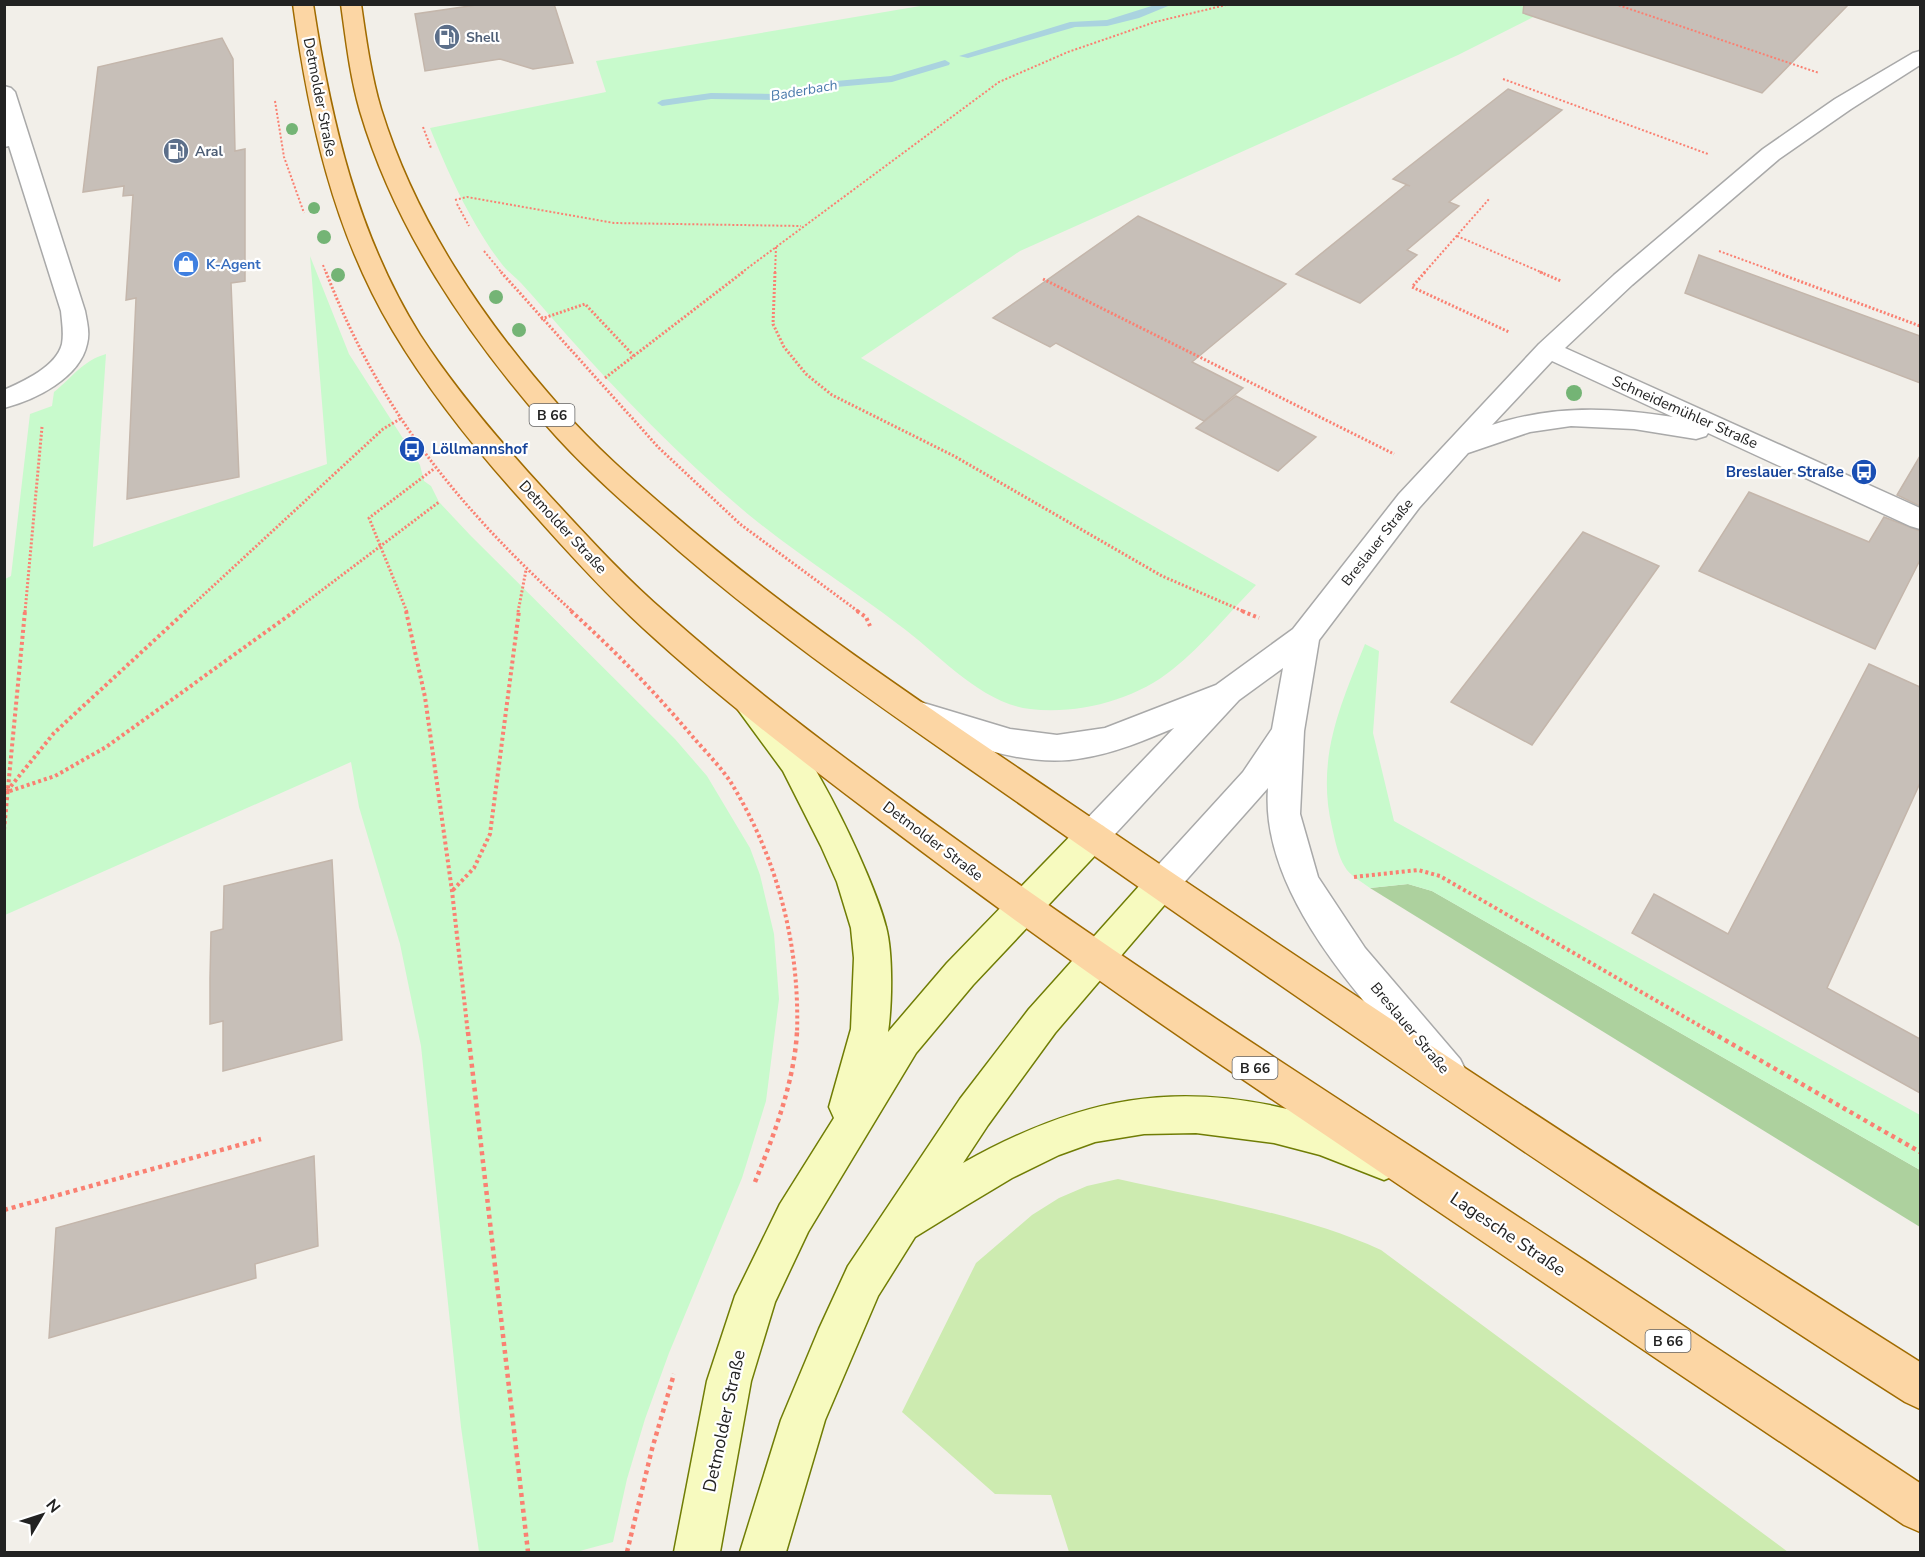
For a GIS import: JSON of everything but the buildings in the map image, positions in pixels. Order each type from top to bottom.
[{"type":"main road","name":"Detmolder Straße","points":[[303,4],[312,75],[333,164],[350,220],[378,282],[401,325],[437,380],[476,431],[588,557],[655,621],[744,696],[1022,908],[1096,959]]},
{"type":"main road","name":"B 66","points":[[351,4],[358,54],[370,110],[406,207],[448,282],[489,337],[581,447],[684,542],[788,625],[1161,885],[1464,1091],[1920,1387]]},
{"type":"main road","points":[[744,696],[795,762],[838,845],[869,928],[871,948],[870,1029],[853,1096],[794,1218]]},
{"type":"main road","name":"Detmolder Straße","points":[[697,1552],[729,1381],[756,1296],[794,1218],[903,1041],[960,974],[1092,836]]},
{"type":"main road","points":[[763,1552],[803,1419],[863,1281],[974,1112],[1042,1021],[1161,885]]},
{"type":"main road","name":"Lagesche Straße","points":[[1096,959],[1185,1021],[1920,1509]]},
{"type":"main road","points":[[896,1230],[968,1181],[1031,1148],[1095,1124],[1140,1117],[1213,1115],[1300,1130],[1416,1174]]},
{"type":"street","name":"Breslauer Straße","points":[[1092,836],[1228,692],[1304,637],[1432,473],[1548,350],[1675,235],[1771,154],[1920,57]]},
{"type":"street","points":[[4,92],[11,139],[73,311],[76,337],[65,361],[39,384],[4,400]]},
{"type":"street","name":"Schneidemühler Straße","points":[[1548,350],[1920,519]]},
{"type":"street","points":[[1456,447],[1530,423],[1576,418],[1626,418],[1745,439]]},
{"type":"street","name":"Breslauer Straße","points":[[1304,637],[1288,731],[1283,814],[1302,882],[1352,959],[1464,1091]]},
{"type":"street","name":"Breslauer Straße","points":[[912,711],[978,735],[1041,747],[1073,746],[1104,741],[1228,692]]},
{"type":"street","name":"Breslauer Straße","points":[[1161,885],[1255,781],[1288,731]]},
{"type":"path","points":[[1208,4],[1212,8]]},
{"type":"path","points":[[605,378],[802,226],[999,82],[1068,52],[1155,22],[1230,4]]},
{"type":"path","points":[[1615,4],[1868,89]]},
{"type":"path","points":[[1503,79],[1751,170]]},
{"type":"path","points":[[275,93],[276,117],[284,157],[307,221]]},
{"type":"path","points":[[423,126],[435,157]]},
{"type":"path","points":[[451,192],[471,229]]},
{"type":"path","points":[[455,200],[467,198],[614,223],[802,226]]},
{"type":"path","points":[[1490,198],[1412,287],[1548,350]]},
{"type":"path","points":[[1675,235],[1920,326]]},
{"type":"path","points":[[1457,236],[1603,300]]},
{"type":"path","points":[[776,247],[773,324],[784,346],[806,374],[831,395],[954,456],[1162,576],[1304,637]]},
{"type":"path","points":[[482,248],[541,319],[659,448],[740,524],[866,617]]},
{"type":"path","points":[[319,254],[364,357],[400,419],[435,468],[477,519],[526,570],[649,686],[729,780],[759,833],[778,879],[791,939],[796,994],[796,1049],[781,1111],[750,1193]]},
{"type":"path","points":[[1043,279],[1432,473]]},
{"type":"path","points":[[541,319],[585,303],[634,356]]},
{"type":"path","points":[[4,830],[43,416],[39,384]]},
{"type":"path","points":[[6,792],[54,733],[383,429],[400,419]]},
{"type":"path","points":[[435,468],[369,518],[409,617],[425,697],[452,891],[528,1552]]},
{"type":"path","points":[[6,792],[55,776],[106,747],[440,502]]},
{"type":"path","points":[[452,891],[474,868],[490,834],[515,630],[526,570]]},
{"type":"path","points":[[1302,882],[1418,870],[1440,876],[1920,1152]]},
{"type":"path","points":[[4,1210],[261,1139]]},
{"type":"path","points":[[627,1552],[652,1449],[676,1368]]},
{"type":"green space","points":[[926,5],[1557,5],[1458,55],[1020,251],[861,358],[1256,585],[1173,669],[1141,689],[1105,703],[1067,710],[1048,710],[1012,705],[994,697],[960,675],[914,636],[749,515],[631,405],[503,266],[471,215],[430,128],[606,92],[596,61]]},
{"type":"green space","points":[[310,256],[349,354],[420,465],[424,481],[431,486],[439,502],[675,739],[707,776],[750,848],[760,875],[774,934],[779,999],[766,1101],[742,1178],[669,1353],[645,1419],[627,1479],[613,1542],[576,1552],[479,1552],[461,1427],[421,1046],[400,944],[359,807],[351,762],[5,915],[5,579],[11,576],[30,414],[52,406],[54,392],[84,365],[106,354],[93,547],[327,464]]},
{"type":"green space","points":[[1365,644],[1379,651],[1373,733],[1394,821],[1920,1115],[1920,1170],[1432,891],[1408,884],[1370,888],[1349,873],[1340,858],[1334,837],[1328,802],[1327,778],[1333,733],[1339,711]]},
{"type":"green space","points":[[1408,884],[1432,891],[1920,1170],[1920,1227],[1370,888]]},
{"type":"green space","points":[[1118,1179],[1285,1217],[1350,1237],[1381,1250],[1788,1552],[1069,1552],[1051,1495],[995,1494],[902,1412],[976,1263],[1032,1215],[1059,1198],[1087,1186]]},
{"type":"waterway","name":"Baderbach","points":[[964,56],[1074,24],[1107,23],[1136,16],[1168,4]]},
{"type":"waterway","name":"Baderbach","points":[[662,103],[711,96],[774,97],[836,84],[892,79],[945,63]]},
{"type":"place","name":"Shell","points":[[447,37]]},
{"type":"place","name":"Aral","points":[[176,151]]},
{"type":"place","name":"K-Agent","points":[[186,264]]},
{"type":"place","name":"Löllmannshof","points":[[412,449]]},
{"type":"place","name":"Breslauer Straße","points":[[1864,472]]}]
